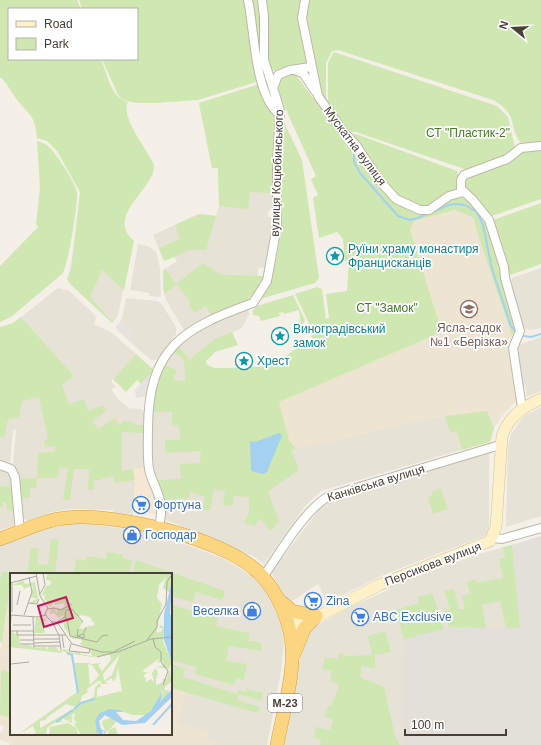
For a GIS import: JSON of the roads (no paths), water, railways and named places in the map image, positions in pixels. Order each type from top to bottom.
[{"type":"highway","name":"М-23","points":[[0,539],[56,519],[80,517],[126,521],[158,527],[226,552],[256,570],[263,577],[278,600],[288,625],[291,640],[292,661],[277,745]]},
{"type":"highway","points":[[278,600],[292,611],[316,616]]},
{"type":"highway","points":[[292,661],[304,629],[316,616]]},
{"type":"main road","name":"Персикова вулиця","points":[[288,625],[292,627],[300,626],[316,616],[379,585],[485,544],[493,538],[496,527],[500,445],[507,424],[522,408],[541,398]]},
{"type":"street","points":[[248,0],[257,62],[265,94],[272,108],[280,115]]},
{"type":"street","name":"вулиця Коцюбинського","points":[[158,527],[161,502],[150,474],[148,464],[148,416],[150,393],[161,362],[172,346],[182,337],[214,319],[253,304],[264,286],[277,232],[277,162],[280,115],[279,105],[267,71],[264,55],[264,17],[262,0]]},
{"type":"street","name":"Мускатна вулиця","points":[[305,0],[302,18],[318,96],[342,130],[356,145],[375,175],[396,199],[411,207],[424,211],[432,209],[449,196],[463,192]]},
{"type":"street","points":[[267,71],[271,74],[278,75],[294,69],[311,67]]},
{"type":"street","points":[[294,69],[303,73],[318,96]]},
{"type":"street","points":[[273,89],[278,75]]},
{"type":"street","points":[[522,408],[513,348],[520,331],[505,278],[503,264],[488,220],[473,200],[463,192],[461,184],[464,175],[507,159],[521,148],[541,146]]},
{"type":"street","name":"Канківська вулиця","points":[[263,577],[309,513],[322,500],[336,494],[500,445]]},
{"type":"street","points":[[0,465],[11,469],[15,477],[20,532]]},
{"type":"street","points":[[493,538],[502,539],[541,528]]},
{"type":"water","points":[[279,433],[282,435],[267,472],[263,474],[251,471],[250,441],[255,442]]},
{"type":"waterway","points":[[354,148],[354,162],[360,173],[398,216],[410,220],[449,205],[457,204],[465,205],[477,212],[483,225],[492,269],[511,326],[516,332]]},
{"type":"waterway","points":[[524,336],[531,337],[541,334]]},
{"type":"place","name":"Руїни храму монастиря Францисканців","points":[[335,256]]},
{"type":"place","name":"Ясла-садок №1 «Берізка»","points":[[469,309]]},
{"type":"place","name":"Виноградівський замок","points":[[280,336]]},
{"type":"place","name":"Хрест","points":[[244,361]]},
{"type":"place","name":"Фортуна","points":[[141,505]]},
{"type":"place","name":"Господар","points":[[132,535]]},
{"type":"place","name":"Zina","points":[[313,601]]},
{"type":"place","name":"Веселка","points":[[252,611]]},
{"type":"place","name":"ABC Exclusive","points":[[360,617]]},
{"type":"park label","name":"СТ \"Пластик-2\"","points":[[468,133]]},
{"type":"park label","name":"СТ \"Замок\"","points":[[387,308]]}]
